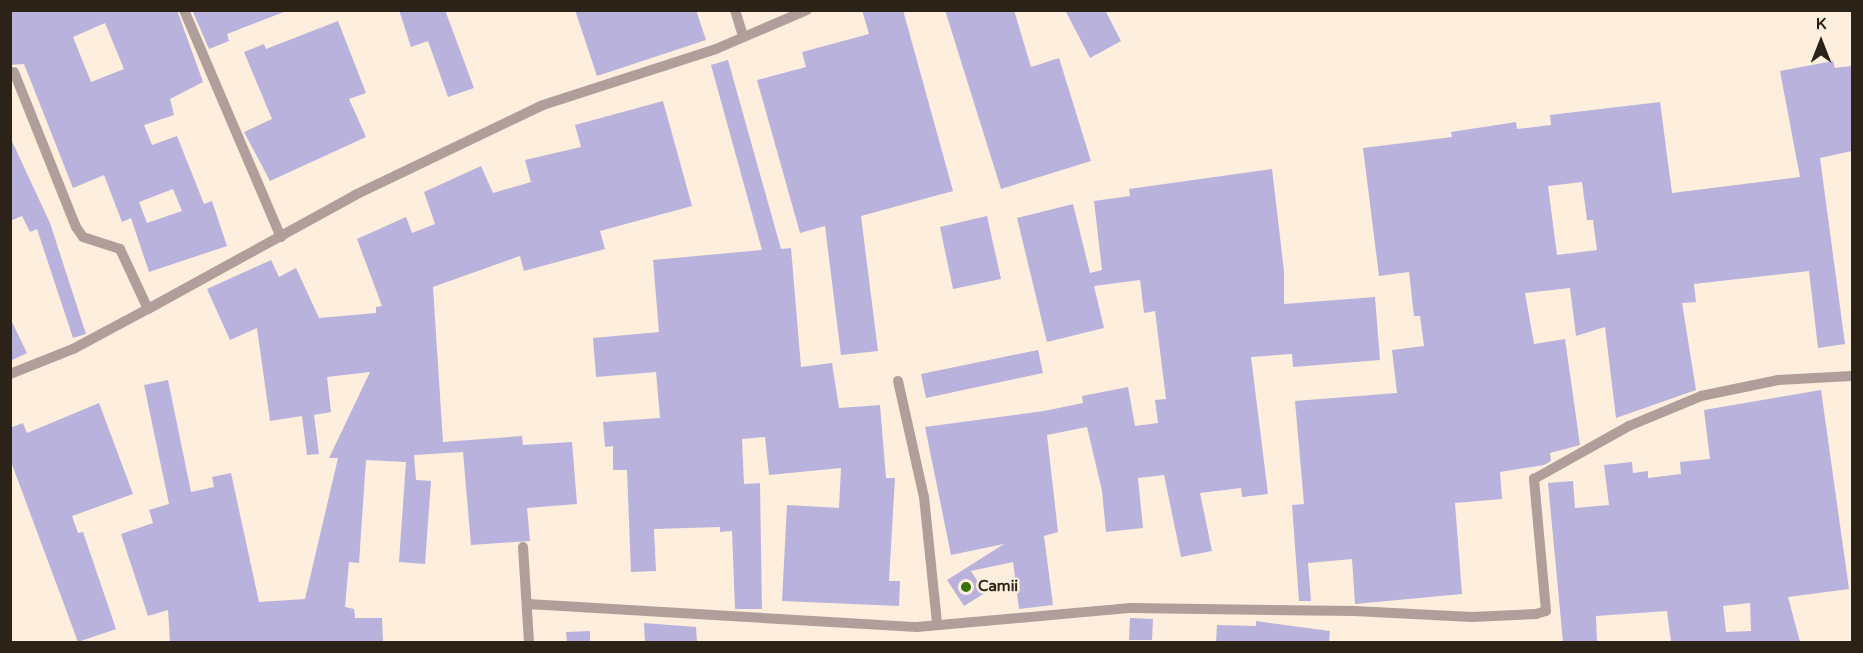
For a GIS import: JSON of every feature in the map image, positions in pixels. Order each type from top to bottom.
[{"type":"street","points":[[183,10],[281,237]]},
{"type":"street","points":[[735,10],[743,37]]},
{"type":"street","points":[[10,374],[73,349],[355,195],[543,105],[743,37],[807,10]]},
{"type":"street","points":[[14,72],[76,227],[83,237],[120,249],[148,309]]},
{"type":"street","points":[[528,604],[917,627],[1131,608],[1354,610],[1472,617],[1536,614],[1546,610],[1534,479],[1629,426],[1701,396],[1778,380],[1852,376]]},
{"type":"street","points":[[898,381],[924,497],[937,624]]},
{"type":"street","points":[[523,547],[529,642]]},
{"type":"building","points":[[10,10],[177,10],[203,82],[170,99],[174,115],[144,125],[152,145],[177,136],[204,204],[212,201],[227,246],[149,272],[131,218],[122,222],[104,175],[73,188],[24,64],[10,65]],"holes":[[[105,23],[124,69],[91,82],[73,37]],[[173,189],[182,211],[147,223],[139,202]]]},
{"type":"building","points":[[192,10],[289,10],[227,34],[229,41],[209,49]]},
{"type":"building","points":[[399,10],[445,10],[474,88],[448,97],[428,41],[411,47]]},
{"type":"building","points":[[575,10],[696,10],[706,40],[597,76]]},
{"type":"building","points":[[862,10],[903,10],[953,191],[861,216],[878,351],[841,355],[825,226],[800,233],[757,80],[806,67],[802,52],[869,34]]},
{"type":"building","points":[[945,10],[1014,10],[1031,67],[1059,58],[1091,161],[1001,189]]},
{"type":"building","points":[[1065,10],[1105,10],[1121,41],[1090,58]]},
{"type":"building","points":[[338,21],[366,93],[349,99],[366,137],[270,181],[244,132],[272,119],[244,52],[264,44],[266,49]]},
{"type":"building","points":[[728,60],[781,249],[791,248],[801,367],[832,363],[839,408],[880,405],[886,478],[895,478],[889,581],[900,581],[899,606],[782,601],[787,505],[839,508],[841,468],[769,475],[765,437],[742,439],[744,484],[760,483],[762,609],[735,609],[732,531],[720,532],[720,527],[654,529],[656,571],[631,572],[627,470],[613,470],[613,446],[605,447],[603,422],[660,418],[656,372],[596,377],[593,338],[659,332],[653,260],[762,250],[711,65]]},
{"type":"building","points":[[1833,61],[1835,68],[1852,66],[1852,151],[1820,158],[1845,344],[1818,348],[1809,271],[1694,284],[1696,302],[1682,303],[1696,390],[1616,418],[1605,327],[1576,336],[1570,288],[1525,293],[1534,344],[1565,339],[1580,445],[1550,453],[1551,461],[1544,465],[1500,472],[1502,499],[1455,503],[1462,594],[1355,604],[1352,559],[1308,563],[1311,601],[1299,601],[1292,505],[1304,504],[1295,401],[1397,393],[1392,350],[1424,346],[1420,316],[1414,316],[1409,272],[1379,276],[1363,148],[1452,137],[1451,132],[1516,122],[1517,129],[1551,125],[1550,115],[1660,102],[1672,193],[1800,177],[1780,71]],"holes":[[[1582,182],[1587,220],[1593,220],[1597,250],[1557,255],[1548,186]]]},
{"type":"building","points":[[663,101],[692,206],[600,231],[605,249],[524,271],[520,256],[433,287],[443,442],[522,436],[523,445],[572,442],[577,504],[527,508],[530,541],[471,545],[463,452],[414,455],[416,480],[431,481],[425,564],[399,562],[406,462],[366,460],[359,563],[349,562],[345,607],[354,609],[355,618],[382,618],[383,642],[170,642],[168,610],[148,616],[121,534],[153,523],[149,510],[169,504],[144,385],[168,380],[191,492],[214,487],[212,477],[231,473],[259,602],[305,599],[338,458],[329,458],[370,372],[327,377],[331,412],[314,415],[319,454],[307,455],[302,416],[270,421],[257,328],[230,340],[207,289],[271,260],[279,277],[296,268],[319,318],[376,313],[376,307],[382,306],[357,239],[406,217],[412,233],[435,224],[424,192],[481,166],[493,193],[531,182],[525,160],[581,147],[575,125]]},
{"type":"building","points":[[10,137],[50,223],[86,334],[73,338],[37,229],[30,232],[22,216],[10,221]]},
{"type":"building","points":[[1272,169],[1284,271],[1284,304],[1375,297],[1380,360],[1293,367],[1292,354],[1251,357],[1268,494],[1242,497],[1241,488],[1200,493],[1212,551],[1181,557],[1164,475],[1138,478],[1143,528],[1106,532],[1102,491],[1087,427],[1047,435],[1058,532],[1044,536],[1053,605],[1019,609],[1013,562],[971,571],[985,593],[964,606],[947,580],[1004,544],[951,555],[925,427],[1044,411],[1083,403],[1082,396],[1128,387],[1135,426],[1158,423],[1155,400],[1166,399],[1155,311],[1144,313],[1140,280],[1094,286],[1104,328],[1047,342],[1017,218],[1073,204],[1090,273],[1102,270],[1094,201],[1130,196],[1129,189]]},
{"type":"building","points":[[987,216],[1001,279],[953,289],[940,227]]},
{"type":"building","points":[[10,318],[27,353],[10,361]]},
{"type":"building","points":[[1038,350],[1043,373],[926,398],[921,374]]},
{"type":"building","points":[[1821,390],[1849,589],[1788,597],[1800,642],[1671,642],[1667,611],[1596,616],[1597,642],[1563,642],[1548,483],[1573,481],[1575,508],[1609,505],[1604,465],[1632,462],[1633,473],[1648,471],[1648,478],[1681,474],[1680,462],[1710,459],[1704,410]],"holes":[[[1750,603],[1751,631],[1726,632],[1723,606]]]},
{"type":"building","points":[[99,403],[133,494],[72,516],[78,533],[83,532],[116,629],[78,642],[10,459],[10,428],[23,423],[27,433]]},
{"type":"building","points":[[1130,618],[1153,619],[1152,640],[1129,640]]},
{"type":"building","points":[[1256,621],[1330,631],[1329,642],[1216,642],[1217,625],[1256,626]]},
{"type":"building","points":[[644,623],[696,627],[697,642],[645,642]]},
{"type":"building","points":[[590,631],[590,642],[567,642],[566,632]]},
{"type":"place","name":"Camii","points":[[966,587]]}]
